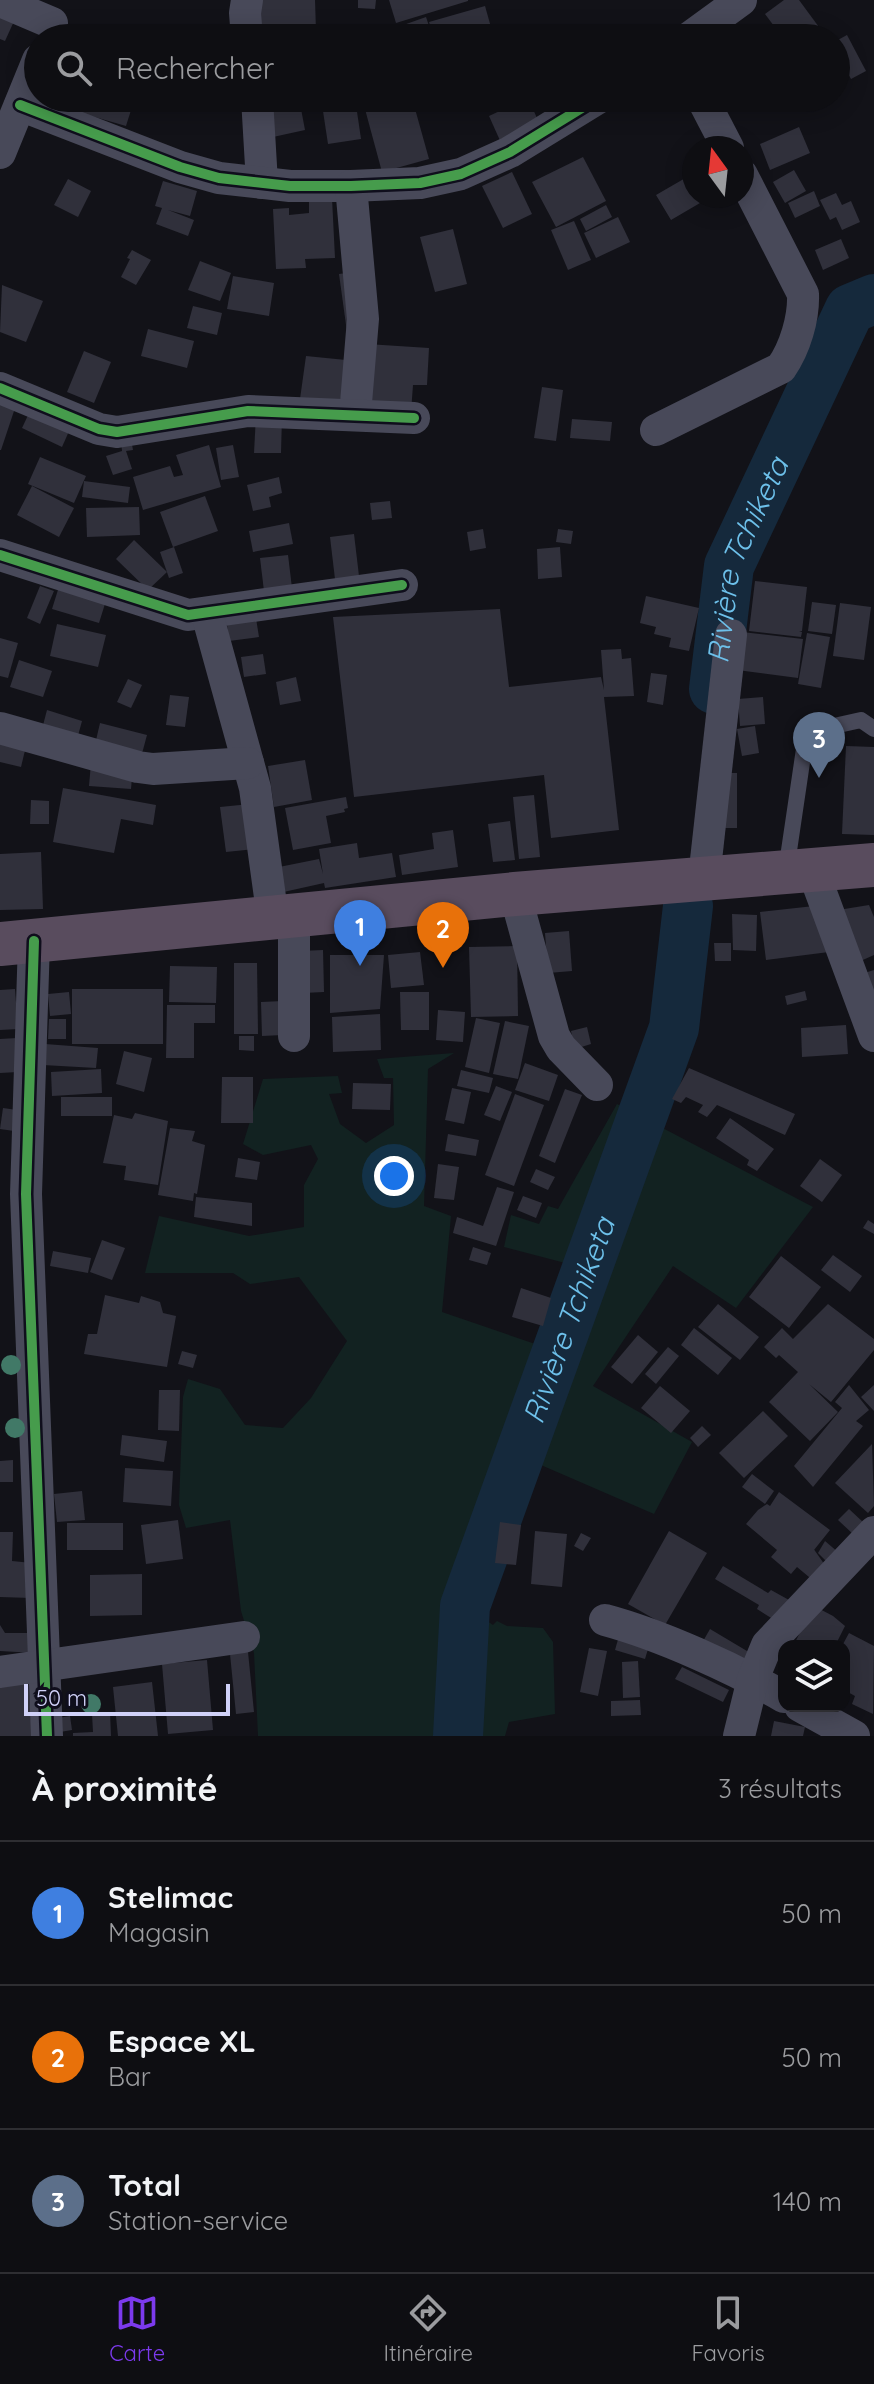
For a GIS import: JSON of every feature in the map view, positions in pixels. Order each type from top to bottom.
[{"type":"highway","points":[[17,942],[515,894],[874,865]]},
{"type":"street","points":[[246,24],[247,0]]},
{"type":"street","points":[[708,24],[741,0]]},
{"type":"street","points":[[0,1],[53,20]]},
{"type":"street","points":[[0,153],[24,95]]},
{"type":"street","points":[[20,105],[24,107]]},
{"type":"street","points":[[38,112],[198,173],[219,178],[351,186],[420,183],[461,174],[510,152],[575,112]]},
{"type":"street","points":[[258,112],[262,183]]},
{"type":"street","points":[[709,112],[722,136]]},
{"type":"street","points":[[351,186],[362,305],[355,415]]},
{"type":"street","points":[[656,430],[781,368],[792,350],[804,304],[803,294],[754,198]]},
{"type":"street","points":[[0,388],[99,429],[117,432],[248,411],[414,418]]},
{"type":"street","points":[[0,555],[188,615],[402,585]]},
{"type":"street","points":[[207,614],[255,788],[284,917],[294,1036]]},
{"type":"street","points":[[704,878],[731,635]]},
{"type":"street","points":[[0,728],[138,767],[153,769],[248,763]]},
{"type":"street","points":[[800,872],[874,1036]]},
{"type":"street","points":[[515,894],[554,1036],[561,1048],[597,1085]]},
{"type":"street","points":[[17,942],[26,1194],[14,1280],[46,1665],[47,1736]]},
{"type":"street","points":[[739,1736],[753,1679],[767,1645],[874,1532]]},
{"type":"street","points":[[605,1620],[628,1626],[753,1679],[778,1694]]},
{"type":"street","points":[[0,1672],[244,1637]]},
{"type":"street","points":[[811,1712],[854,1736]]},
{"type":"lane","points":[[800,872],[804,749],[825,728],[861,720],[874,729]]},
{"type":"shaded area","points":[[454,1053],[428,1069],[424,1206],[451,1216],[442,1312],[544,1347],[569,1264],[504,1247],[511,1215],[539,1224],[548,1206],[558,1209],[617,1104],[813,1207],[736,1308],[673,1266],[593,1386],[692,1442],[654,1514],[497,1446],[457,1600],[493,1625],[497,1621],[507,1626],[543,1628],[553,1642],[555,1714],[509,1722],[505,1736],[258,1736],[254,1653],[241,1611],[230,1520],[186,1528],[179,1505],[183,1397],[188,1379],[220,1389],[245,1425],[283,1428],[311,1398],[347,1341],[299,1277],[250,1284],[233,1273],[145,1273],[159,1216],[249,1236],[304,1227],[304,1185],[318,1159],[311,1145],[263,1155],[243,1144],[263,1079],[338,1076],[342,1093],[329,1094],[340,1124],[366,1143],[394,1125],[393,1078],[384,1078],[377,1059]]},
{"type":"building","points":[[259,0],[315,0],[316,24],[259,24]]},
{"type":"building","points":[[358,0],[376,0],[375,9],[358,8]]},
{"type":"building","points":[[389,0],[468,0],[468,1],[396,23]]},
{"type":"building","points":[[784,0],[799,0],[817,24],[772,24],[765,14]]},
{"type":"building","points":[[485,6],[490,24],[430,24]]},
{"type":"building","points":[[0,13],[15,19],[5,41],[0,39]]},
{"type":"building","points":[[426,17],[428,24],[406,24]]},
{"type":"building","points":[[850,41],[866,71],[850,77]]},
{"type":"building","points":[[77,112],[130,112],[126,126]]},
{"type":"building","points":[[268,112],[302,112],[305,130],[273,137]]},
{"type":"building","points":[[323,112],[357,112],[361,139],[328,144]]},
{"type":"building","points":[[366,112],[416,112],[429,159],[382,172]]},
{"type":"building","points":[[498,112],[534,112],[541,127],[502,145],[489,116]]},
{"type":"building","points":[[799,127],[810,153],[770,170],[760,144]]},
{"type":"building","points":[[583,157],[606,201],[556,227],[532,182]]},
{"type":"building","points":[[794,170],[806,191],[785,203],[773,182]]},
{"type":"building","points":[[512,172],[532,214],[503,228],[482,186]]},
{"type":"building","points":[[68,179],[91,191],[78,217],[54,205]]},
{"type":"building","points":[[682,180],[682,208],[692,208],[671,220],[656,195]]},
{"type":"building","points":[[163,181],[197,191],[190,216],[168,210],[194,220],[188,236],[156,224],[162,208],[155,206]]},
{"type":"building","points":[[814,191],[820,206],[795,218],[788,203]]},
{"type":"building","points":[[836,193],[842,205],[851,201],[860,222],[842,230],[836,217],[830,220],[820,200]]},
{"type":"building","points":[[332,198],[335,258],[305,259],[306,268],[276,269],[273,209],[289,208],[289,215],[309,213],[309,200]]},
{"type":"building","points":[[606,205],[612,217],[586,231],[580,219]]},
{"type":"building","points":[[618,217],[630,242],[596,258],[584,233]]},
{"type":"building","points":[[574,221],[591,260],[568,270],[551,230]]},
{"type":"building","points":[[453,229],[467,284],[435,292],[420,237]]},
{"type":"building","points":[[841,239],[849,258],[823,270],[815,250]]},
{"type":"building","points":[[132,250],[151,260],[136,285],[121,277]]},
{"type":"building","points":[[200,261],[231,273],[220,301],[188,290]]},
{"type":"building","points":[[354,272],[347,332],[339,274]]},
{"type":"building","points":[[233,276],[274,283],[269,316],[227,309]]},
{"type":"building","points":[[2,285],[43,301],[26,342],[0,332]]},
{"type":"building","points":[[193,306],[222,313],[217,335],[187,328]]},
{"type":"building","points":[[148,329],[194,341],[187,368],[141,356]]},
{"type":"building","points":[[367,344],[429,348],[427,385],[413,385],[411,412],[363,409]]},
{"type":"building","points":[[84,351],[111,362],[94,403],[67,392]]},
{"type":"building","points":[[306,356],[346,360],[340,404],[300,399]]},
{"type":"building","points":[[542,387],[563,390],[556,441],[534,438]]},
{"type":"building","points":[[0,397],[17,402],[1,450],[0,450]]},
{"type":"building","points":[[30,411],[70,429],[62,447],[22,428]]},
{"type":"building","points":[[256,415],[282,416],[281,453],[254,453]]},
{"type":"building","points":[[572,419],[612,422],[610,441],[570,438]]},
{"type":"building","points":[[131,439],[133,450],[126,451],[132,469],[113,475],[106,456],[122,451],[121,440]]},
{"type":"building","points":[[209,445],[221,487],[143,510],[133,477],[170,466],[174,477],[183,475],[176,455]]},
{"type":"building","points":[[233,445],[239,477],[221,480],[216,448]]},
{"type":"building","points":[[40,457],[86,476],[74,503],[28,484]]},
{"type":"building","points":[[279,477],[282,493],[269,497],[271,507],[253,511],[247,485]]},
{"type":"building","points":[[84,481],[130,487],[128,503],[82,497]]},
{"type":"building","points":[[32,486],[74,508],[59,537],[17,515]]},
{"type":"building","points":[[205,496],[218,531],[173,547],[160,512]]},
{"type":"building","points":[[390,501],[392,518],[372,520],[370,503]]},
{"type":"building","points":[[139,507],[140,535],[87,537],[86,508]]},
{"type":"building","points":[[289,523],[293,544],[253,552],[249,531]]},
{"type":"building","points":[[483,529],[486,548],[470,551],[467,532]]},
{"type":"building","points":[[558,529],[573,531],[571,544],[556,542]]},
{"type":"building","points":[[354,534],[359,576],[335,579],[330,537]]},
{"type":"building","points":[[134,540],[167,572],[148,590],[116,559]]},
{"type":"building","points":[[174,547],[183,573],[169,578],[160,552]]},
{"type":"building","points":[[560,547],[562,577],[538,579],[537,549]]},
{"type":"building","points":[[288,555],[292,588],[264,591],[260,558]]},
{"type":"building","points":[[62,577],[109,591],[99,623],[52,609]]},
{"type":"building","points":[[755,581],[807,587],[802,631],[799,631],[802,632],[801,637],[749,631]]},
{"type":"building","points":[[40,586],[54,591],[40,624],[27,618]]},
{"type":"building","points":[[646,596],[699,608],[689,651],[669,647],[671,638],[654,634],[656,627],[640,623]]},
{"type":"building","points":[[812,602],[836,605],[832,634],[808,631]]},
{"type":"building","points":[[840,603],[871,607],[864,660],[833,656]]},
{"type":"building","points":[[500,609],[509,687],[601,677],[604,690],[601,650],[621,649],[622,659],[631,658],[634,696],[604,697],[619,830],[551,838],[544,775],[354,797],[333,617]]},
{"type":"building","points":[[255,612],[259,637],[229,641],[226,616]]},
{"type":"building","points":[[57,624],[106,635],[98,667],[50,656]]},
{"type":"building","points":[[742,632],[803,639],[798,678],[737,670]]},
{"type":"building","points":[[807,633],[830,637],[821,688],[798,684]]},
{"type":"building","points":[[0,638],[18,643],[8,678],[0,676]]},
{"type":"building","points":[[263,654],[266,674],[244,677],[241,657]]},
{"type":"building","points":[[19,660],[52,671],[43,697],[10,687]]},
{"type":"building","points":[[651,673],[667,675],[663,705],[647,702]]},
{"type":"building","points":[[296,677],[301,701],[280,705],[276,682]]},
{"type":"building","points":[[128,679],[142,685],[131,708],[117,702]]},
{"type":"building","points":[[170,695],[189,697],[185,727],[166,725]]},
{"type":"building","points":[[763,697],[765,724],[740,726],[738,699]]},
{"type":"building","points":[[47,710],[82,721],[76,743],[41,733]]},
{"type":"building","points":[[100,723],[147,735],[140,761],[94,749]]},
{"type":"building","points":[[755,726],[759,753],[742,756],[737,729]]},
{"type":"building","points":[[0,736],[27,742],[21,767],[0,762]]},
{"type":"building","points":[[846,746],[874,747],[874,835],[842,834]]},
{"type":"building","points":[[305,760],[312,800],[274,807],[268,766]]},
{"type":"building","points":[[91,763],[133,766],[131,789],[89,786]]},
{"type":"building","points":[[717,773],[737,773],[737,828],[716,828]]},
{"type":"building","points":[[63,788],[156,805],[153,825],[121,819],[114,853],[53,842]]},
{"type":"building","points":[[534,795],[540,857],[519,859],[513,797]]},
{"type":"building","points":[[346,797],[348,808],[344,809],[345,812],[326,816],[331,843],[293,850],[285,808]]},
{"type":"building","points":[[31,800],[49,801],[49,824],[30,824]]},
{"type":"building","points":[[250,804],[255,849],[226,852],[220,807]]},
{"type":"building","points":[[510,821],[515,860],[493,862],[488,824]]},
{"type":"building","points":[[453,830],[458,867],[402,875],[399,855],[434,849],[432,833]]},
{"type":"building","points":[[357,843],[359,858],[392,853],[396,877],[325,888],[324,883],[279,893],[274,868],[319,859],[323,874],[319,849]]},
{"type":"building","points":[[41,852],[43,909],[0,910],[0,854]]},
{"type":"building","points":[[823,905],[829,952],[766,960],[760,912]]},
{"type":"building","points":[[869,905],[874,917],[874,955],[856,963],[832,911]]},
{"type":"building","points":[[732,914],[757,915],[756,951],[733,950]]},
{"type":"building","points":[[569,931],[572,971],[548,973],[545,933]]},
{"type":"building","points":[[714,943],[731,943],[731,961],[715,961]]},
{"type":"building","points":[[517,946],[518,1016],[471,1017],[469,947]]},
{"type":"building","points":[[323,950],[324,992],[303,993],[301,951]]},
{"type":"building","points":[[420,952],[424,985],[391,988],[388,955]]},
{"type":"building","points":[[330,955],[384,955],[380,1009],[330,1013]]},
{"type":"building","points":[[234,963],[257,963],[258,1034],[234,1034]]},
{"type":"building","points":[[170,966],[217,967],[216,1003],[169,1002]]},
{"type":"building","points":[[874,970],[874,1007],[858,975]]},
{"type":"building","points":[[15,989],[18,1029],[0,1030],[0,990]]},
{"type":"building","points":[[72,989],[163,989],[163,1044],[72,1044]]},
{"type":"building","points":[[805,991],[807,1000],[787,1005],[785,996]]},
{"type":"building","points":[[69,992],[71,1014],[50,1016],[48,994]]},
{"type":"building","points":[[400,992],[429,992],[429,1030],[401,1030]]},
{"type":"building","points":[[283,1001],[283,1035],[262,1036],[261,1002]]},
{"type":"building","points":[[167,1005],[215,1005],[215,1023],[194,1023],[194,1058],[166,1058]]},
{"type":"building","points":[[438,1010],[465,1012],[463,1042],[436,1040]]},
{"type":"building","points":[[380,1014],[381,1050],[333,1052],[332,1017]]},
{"type":"building","points":[[476,1018],[500,1023],[489,1073],[465,1067]]},
{"type":"building","points":[[49,1019],[66,1019],[66,1039],[48,1039]]},
{"type":"building","points":[[505,1021],[529,1026],[518,1079],[493,1074]]},
{"type":"building","points":[[846,1025],[848,1054],[802,1057],[801,1028]]},
{"type":"building","points":[[587,1027],[591,1044],[575,1049],[571,1031]]},
{"type":"building","points":[[239,1036],[254,1036],[254,1051],[239,1050]]},
{"type":"building","points":[[17,1038],[18,1072],[0,1073],[0,1039]]},
{"type":"building","points":[[45,1044],[98,1048],[96,1068],[43,1065]]},
{"type":"building","points":[[124,1051],[152,1058],[144,1092],[116,1084]]},
{"type":"building","points":[[525,1063],[558,1075],[549,1101],[515,1090]]},
{"type":"building","points":[[689,1068],[795,1114],[785,1135],[717,1105],[707,1117],[698,1112],[703,1105],[686,1097],[681,1103],[672,1099]]},
{"type":"building","points":[[101,1069],[102,1093],[52,1096],[51,1072]]},
{"type":"building","points":[[461,1070],[493,1078],[489,1093],[457,1086]]},
{"type":"building","points":[[222,1077],[253,1077],[253,1123],[221,1123]]},
{"type":"building","points":[[353,1083],[391,1084],[390,1110],[352,1109]]},
{"type":"building","points":[[496,1086],[512,1092],[500,1121],[484,1115]]},
{"type":"building","points":[[452,1088],[471,1092],[464,1124],[445,1120]]},
{"type":"building","points":[[565,1089],[582,1095],[555,1163],[539,1156]]},
{"type":"building","points":[[515,1094],[544,1105],[514,1186],[485,1175]]},
{"type":"building","points":[[61,1097],[112,1097],[112,1116],[61,1116]]},
{"type":"building","points":[[3,1108],[17,1110],[14,1131],[0,1129]]},
{"type":"building","points":[[135,1113],[168,1121],[158,1185],[124,1180],[126,1166],[103,1163],[114,1115],[132,1119]]},
{"type":"building","points":[[730,1118],[774,1149],[757,1171],[747,1165],[749,1160],[716,1138]]},
{"type":"building","points":[[170,1128],[195,1131],[192,1141],[205,1145],[197,1194],[194,1193],[193,1201],[158,1195]]},
{"type":"building","points":[[448,1134],[479,1140],[476,1156],[445,1151]]},
{"type":"building","points":[[238,1158],[260,1162],[257,1180],[235,1177]]},
{"type":"building","points":[[820,1159],[842,1175],[822,1202],[800,1186]]},
{"type":"building","points":[[438,1164],[459,1167],[454,1200],[434,1198]]},
{"type":"building","points":[[536,1169],[555,1177],[548,1190],[530,1182]]},
{"type":"building","points":[[497,1187],[514,1192],[496,1246],[453,1233],[457,1217],[483,1226]]},
{"type":"building","points":[[523,1196],[542,1203],[536,1218],[517,1210]]},
{"type":"building","points":[[196,1197],[252,1203],[252,1226],[194,1217]]},
{"type":"building","points":[[868,1220],[874,1224],[874,1234],[863,1228]]},
{"type":"building","points":[[102,1240],[125,1248],[112,1280],[90,1272]]},
{"type":"building","points":[[473,1247],[491,1253],[487,1265],[469,1260]]},
{"type":"building","points":[[53,1251],[91,1258],[88,1273],[50,1266]]},
{"type":"building","points":[[833,1255],[862,1276],[850,1292],[821,1270]]},
{"type":"building","points":[[781,1256],[821,1287],[789,1328],[749,1297]]},
{"type":"building","points":[[521,1288],[551,1298],[543,1326],[512,1317]]},
{"type":"building","points":[[105,1295],[139,1303],[141,1296],[160,1302],[163,1313],[176,1316],[167,1367],[84,1354],[88,1334],[97,1334]]},
{"type":"building","points":[[718,1304],[759,1337],[740,1360],[698,1327]]},
{"type":"building","points":[[828,1304],[874,1339],[874,1350],[831,1402],[809,1384],[838,1412],[810,1441],[769,1402],[798,1372],[779,1355],[776,1358],[764,1347],[782,1328],[793,1339]]},
{"type":"building","points":[[694,1328],[732,1358],[718,1375],[681,1345]]},
{"type":"building","points":[[638,1335],[658,1352],[632,1384],[611,1367]]},
{"type":"building","points":[[668,1347],[679,1356],[656,1384],[645,1374]]},
{"type":"building","points":[[182,1351],[197,1355],[193,1368],[178,1364]]},
{"type":"building","points":[[849,1385],[869,1410],[856,1421],[863,1426],[813,1487],[794,1466],[842,1408],[835,1402]]},
{"type":"building","points":[[874,1385],[874,1411],[861,1397]]},
{"type":"building","points":[[660,1386],[690,1411],[671,1433],[641,1408]]},
{"type":"building","points":[[159,1390],[180,1390],[179,1431],[158,1430]]},
{"type":"building","points":[[763,1411],[788,1436],[744,1478],[719,1453]]},
{"type":"building","points":[[702,1426],[711,1435],[698,1447],[690,1438]]},
{"type":"building","points":[[122,1435],[167,1441],[164,1462],[120,1455]]},
{"type":"building","points":[[872,1444],[874,1506],[868,1513],[835,1483]]},
{"type":"building","points":[[13,1460],[13,1482],[0,1482],[0,1461]]},
{"type":"building","points":[[125,1468],[173,1471],[171,1506],[123,1502]]},
{"type":"building","points":[[752,1474],[774,1491],[765,1504],[742,1487]]},
{"type":"building","points":[[82,1491],[85,1520],[57,1522],[54,1494]]},
{"type":"building","points":[[779,1492],[830,1530],[814,1550],[827,1568],[815,1582],[797,1567],[791,1574],[771,1557],[777,1550],[746,1524],[758,1510],[767,1504],[770,1506]]},
{"type":"building","points":[[849,1509],[864,1523],[854,1535],[838,1520]]},
{"type":"building","points":[[178,1520],[183,1559],[146,1564],[141,1525]]},
{"type":"building","points":[[500,1522],[521,1525],[516,1565],[495,1563]]},
{"type":"building","points":[[67,1523],[123,1523],[123,1550],[67,1550]]},
{"type":"building","points":[[535,1531],[567,1534],[562,1587],[531,1584]]},
{"type":"building","points":[[669,1531],[707,1553],[665,1625],[628,1604]]},
{"type":"building","points":[[0,1532],[13,1532],[12,1561],[32,1563],[31,1598],[0,1597]]},
{"type":"building","points":[[581,1533],[591,1538],[583,1551],[574,1546]]},
{"type":"building","points":[[825,1541],[839,1553],[829,1564],[818,1553]]},
{"type":"building","points":[[723,1566],[768,1593],[771,1590],[789,1600],[776,1621],[757,1609],[759,1605],[715,1579]]},
{"type":"building","points":[[142,1574],[142,1615],[90,1616],[90,1575]]},
{"type":"building","points":[[814,1606],[845,1626],[838,1640],[796,1640]]},
{"type":"building","points":[[0,1625],[5,1633],[31,1633],[35,1653],[0,1651]]},
{"type":"building","points":[[621,1629],[651,1639],[645,1659],[615,1650]]},
{"type":"building","points":[[710,1629],[752,1654],[744,1668],[702,1643]]},
{"type":"building","points":[[849,1633],[874,1646],[873,1714],[852,1704],[855,1696],[850,1693],[850,1640],[845,1640]]},
{"type":"building","points":[[589,1648],[607,1651],[598,1696],[580,1692]]},
{"type":"building","points":[[248,1652],[254,1712],[236,1714],[230,1654]]},
{"type":"building","points":[[207,1660],[213,1730],[168,1734],[162,1664]]},
{"type":"building","points":[[638,1661],[640,1697],[623,1698],[622,1662]]},
{"type":"building","points":[[682,1667],[729,1690],[723,1702],[675,1679]]},
{"type":"building","points":[[28,1677],[32,1736],[0,1736],[0,1679]]},
{"type":"building","points":[[152,1682],[158,1736],[118,1736],[113,1687]]},
{"type":"building","points":[[640,1700],[641,1715],[611,1716],[611,1701]]},
{"type":"building","points":[[110,1712],[111,1736],[73,1736],[73,1733],[93,1732],[92,1714]]},
{"type":"building","points":[[70,1716],[72,1730],[54,1733],[52,1719]]},
{"type":"building","points":[[774,1721],[805,1727],[803,1736],[771,1736]]},
{"type":"waterway","name":"Rivière Tchiketa","points":[[714,689],[729,566],[850,309],[874,299]]},
{"type":"waterway","name":"Rivière Tchiketa","points":[[458,1736],[465,1606],[674,1028],[688,906]]},
{"type":"cycle path","points":[[20,105],[24,107]]},
{"type":"cycle path","points":[[38,112],[180,167],[219,178],[290,186],[420,183],[461,174],[510,152],[575,112]]},
{"type":"cycle path","points":[[0,388],[99,429],[117,432],[248,411],[414,418]]},
{"type":"cycle path","points":[[0,555],[188,615],[402,585]]},
{"type":"cycle path","points":[[34,941],[26,1194],[47,1736]]},
{"type":"place","name":"Total","points":[[819,778]]},
{"type":"place","name":"Stelimac","points":[[360,966]]},
{"type":"place","name":"Espace XL","points":[[443,968]]}]
